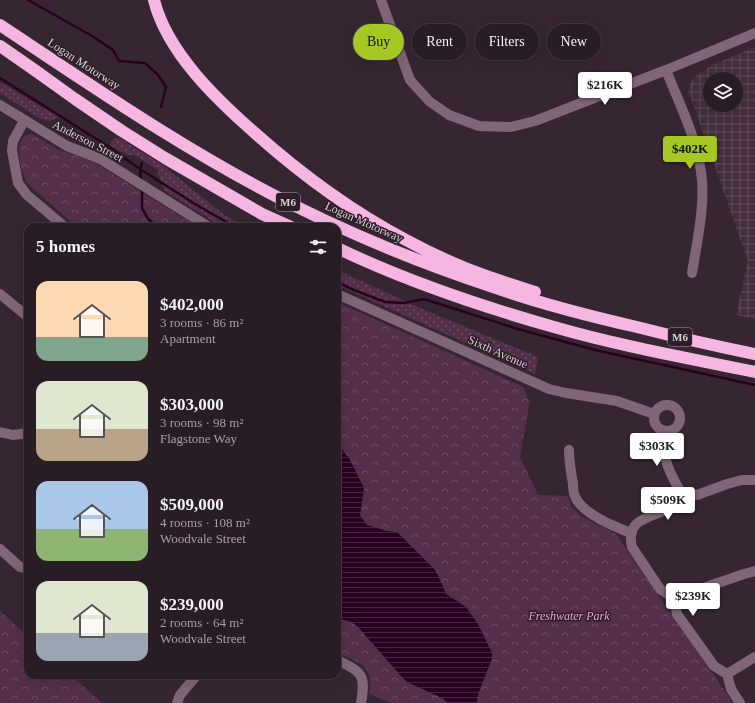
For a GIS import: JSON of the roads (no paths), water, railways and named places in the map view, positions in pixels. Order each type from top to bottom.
[{"type":"highway","points":[[154,0],[161,21],[175,47],[195,73],[231,112],[276,152],[321,187],[380,226],[430,252],[488,276],[579,306],[604,319]]},
{"type":"highway","name":"Logan Motorway","points":[[0,25],[173,138],[225,169],[332,223]]},
{"type":"highway","name":"M6","points":[[0,46],[98,115],[165,158],[262,214],[282,223]]},
{"type":"highway","name":"Logan Motorway","points":[[341,227],[375,243],[497,289],[564,309],[755,354]]},
{"type":"highway","name":"M6","points":[[341,250],[434,288],[482,305],[554,327],[637,348],[755,372]]},
{"type":"street","points":[[381,0],[410,80],[429,100],[449,116],[479,126],[510,127],[535,121],[666,70],[755,33]]},
{"type":"street","points":[[666,70],[697,149],[702,173],[703,199],[692,273]]},
{"type":"street","name":"Anderson Street","points":[[0,105],[67,146],[93,156],[202,223]]},
{"type":"street","points":[[24,121],[13,142],[12,151],[18,183],[27,195],[60,223]]},
{"type":"street","points":[[0,294],[24,314]]},
{"type":"street","name":"Sixth Avenue","points":[[341,296],[549,389],[617,401],[654,414]]},
{"type":"street","points":[[664,405],[673,405],[677,408],[681,416],[679,425],[667,431],[659,428],[655,422],[654,414],[656,410],[664,405]]},
{"type":"street","points":[[667,431],[664,450],[667,463],[677,488],[683,495],[697,495],[742,480],[755,480]]},
{"type":"street","points":[[0,432],[13,435],[24,434]]},
{"type":"street","points":[[569,450],[569,464],[575,497],[581,507],[592,515],[631,533]]},
{"type":"street","points":[[683,495],[679,502],[671,508],[643,519],[637,523],[631,533],[630,540],[632,547],[660,589],[674,598],[677,614],[714,666],[727,674],[731,689],[740,703]]},
{"type":"street","points":[[1,552],[20,567],[24,568]]},
{"type":"street","points":[[674,598],[755,571]]},
{"type":"street","points":[[727,674],[755,657]]},
{"type":"street","points":[[341,662],[355,669],[361,676],[364,685],[361,703]]},
{"type":"street","points":[[177,703],[180,695],[194,679]]},
{"type":"waterway","points":[[28,0],[92,36],[113,50],[119,61],[145,63],[158,75],[166,87],[161,107]]},
{"type":"waterway","points":[[0,78],[106,145],[140,169],[195,204],[228,223]]},
{"type":"waterway","points":[[141,180],[140,169],[142,163]]},
{"type":"waterway","points":[[142,189],[142,208],[148,219],[153,223]]},
{"type":"waterway","points":[[341,284],[385,302],[404,303],[424,299],[518,329],[595,350],[755,385]]},
{"type":"park label","name":"Freshwater Park","points":[[569,616]]}]
